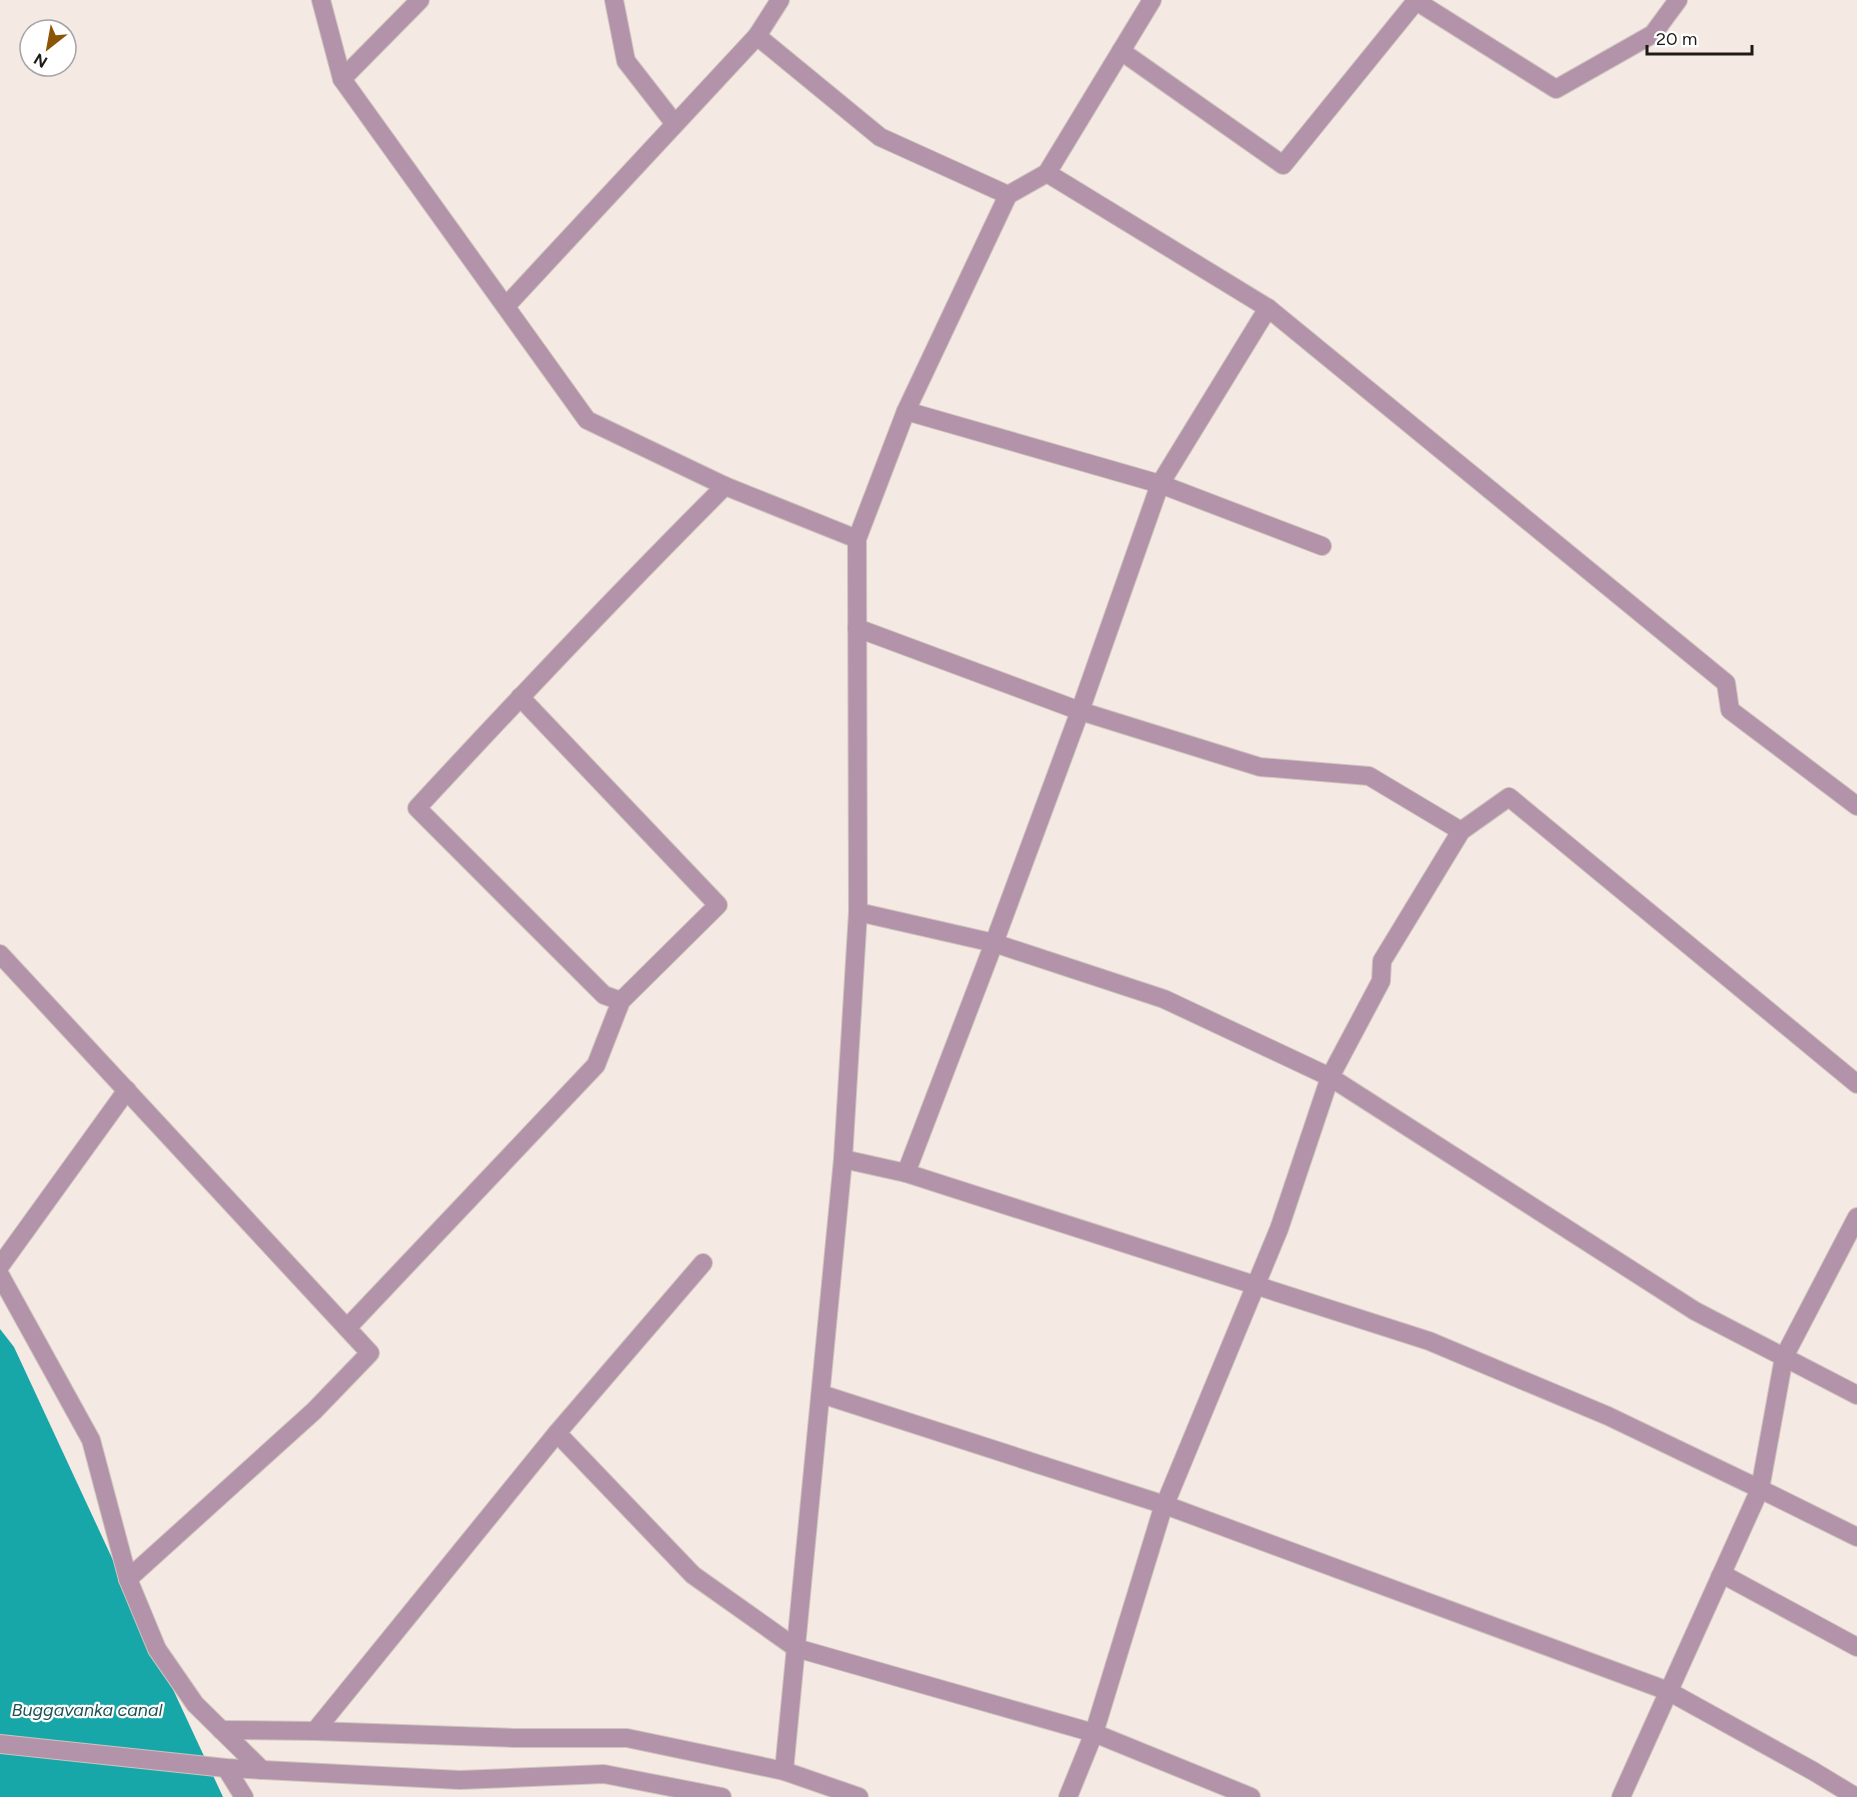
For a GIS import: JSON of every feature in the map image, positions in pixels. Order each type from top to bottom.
[{"type":"street","points":[[321,0],[342,79],[587,420],[725,486],[857,539]]},
{"type":"street","points":[[342,79],[420,0]]},
{"type":"street","points":[[614,0],[626,61],[675,124]]},
{"type":"street","points":[[506,306],[757,36],[780,0]]},
{"type":"street","points":[[784,1771],[843,1159],[858,912],[857,539],[906,411],[1008,195],[1047,173],[1152,0]]},
{"type":"street","points":[[1121,51],[1282,165],[1417,1],[1556,89],[1653,34],[1678,0]]},
{"type":"street","points":[[757,36],[880,137],[1008,195]]},
{"type":"street","points":[[1047,173],[1268,308],[1726,683],[1730,710],[1857,806]]},
{"type":"street","points":[[906,1173],[1080,711],[1160,484],[1268,308]]},
{"type":"street","points":[[906,411],[1160,484],[1322,546]]},
{"type":"street","points":[[621,1001],[604,995],[417,808],[520,697],[725,486]]},
{"type":"street","points":[[857,628],[1080,711],[1260,767],[1369,776],[1461,831]]},
{"type":"street","points":[[347,1328],[596,1065],[621,1001],[718,905],[520,697]]},
{"type":"street","points":[[1068,1797],[1094,1733],[1165,1505],[1279,1229],[1330,1077],[1381,981],[1382,961],[1461,831],[1509,797],[1857,1084]]},
{"type":"street","points":[[858,912],[994,943],[1164,999],[1330,1077],[1695,1311],[1857,1395]]},
{"type":"street","points":[[0,954],[370,1353],[314,1412],[128,1579]]},
{"type":"street","points":[[0,1266],[127,1090]]},
{"type":"street","points":[[843,1159],[906,1173],[1428,1341],[1608,1416],[1857,1538]]},
{"type":"street","points":[[1621,1797],[1760,1489],[1784,1357],[1857,1217]]},
{"type":"street","points":[[315,1731],[557,1433],[703,1263]]},
{"type":"street","points":[[0,1275],[91,1440],[128,1579],[157,1649],[195,1704],[262,1770]]},
{"type":"street","points":[[821,1394],[1165,1505],[1668,1691],[1856,1797]]},
{"type":"street","points":[[557,1433],[693,1575],[796,1648],[1094,1733],[1251,1797]]},
{"type":"street","points":[[1720,1578],[1722,1574],[1857,1647]]},
{"type":"street","points":[[221,1730],[627,1738],[784,1771],[859,1797]]},
{"type":"street","points":[[0,1744],[226,1768],[460,1780],[604,1774],[722,1797]]},
{"type":"street","points":[[226,1768],[244,1797]]},
{"type":"water","name":"Buggavanka canal","points":[[0,1329],[14,1347],[223,1797],[0,1797]]}]
